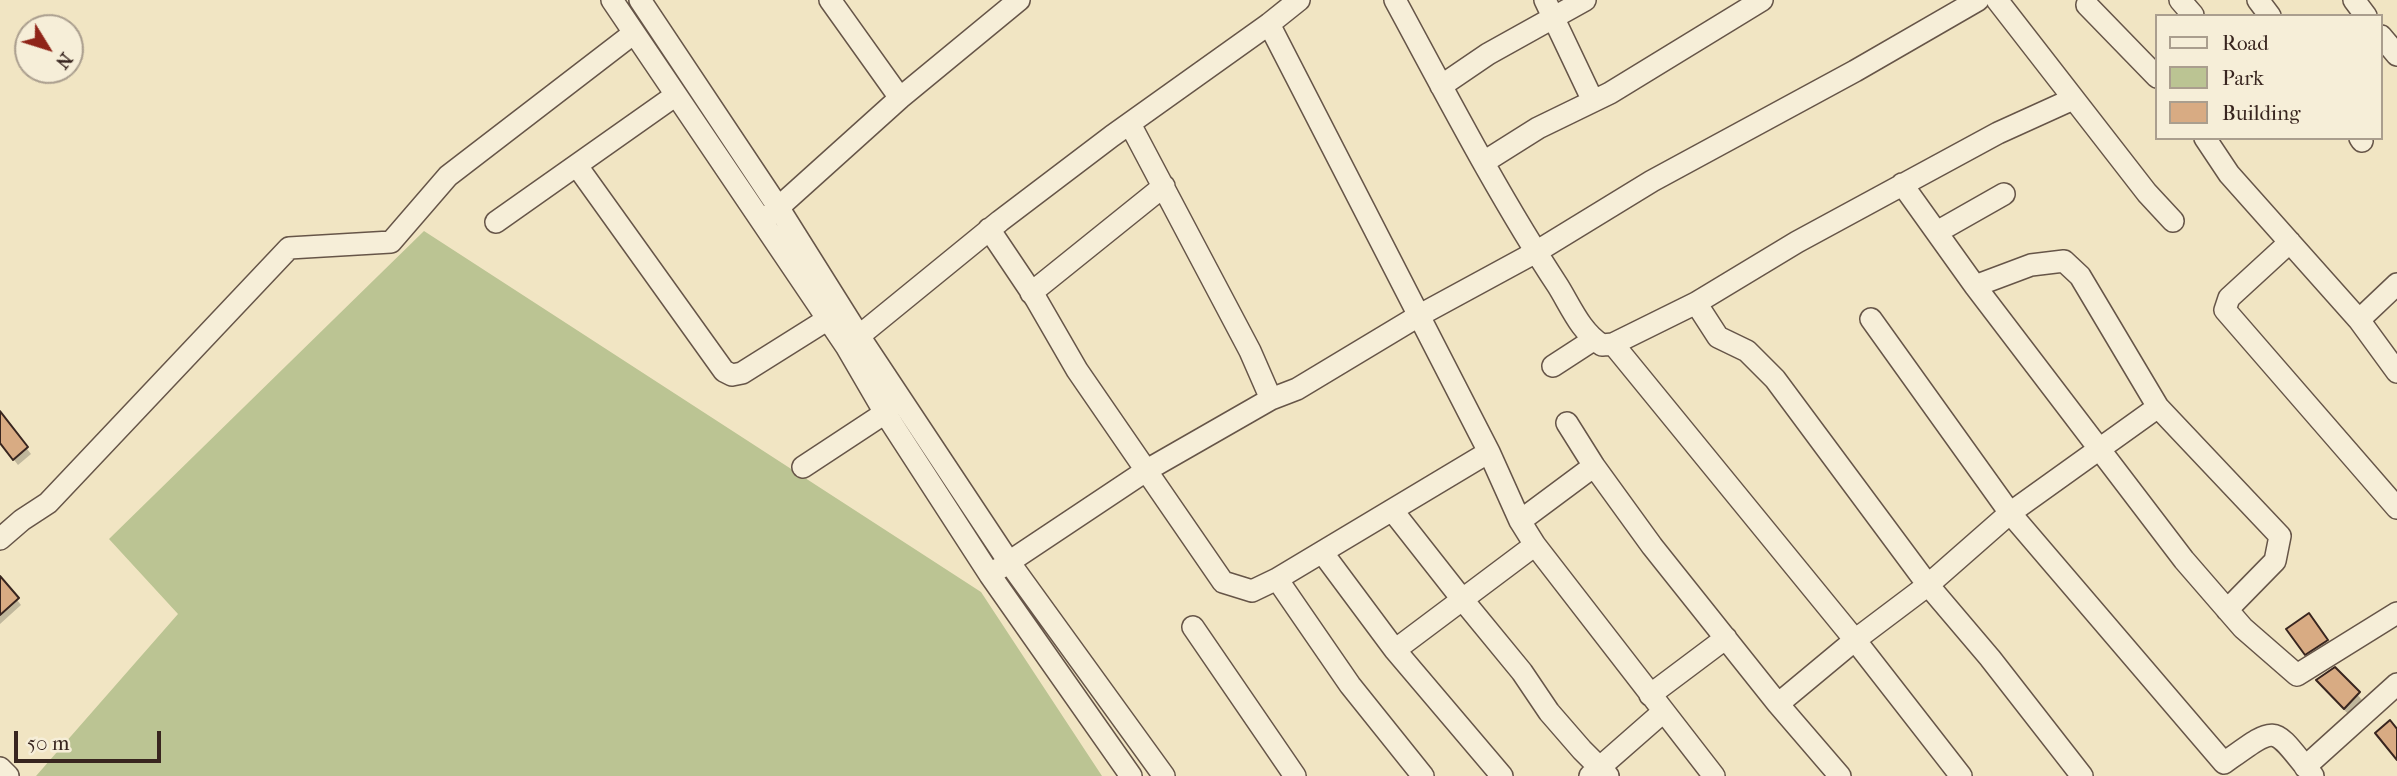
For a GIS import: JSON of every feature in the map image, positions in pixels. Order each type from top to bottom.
[{"type":"street","points":[[612,0],[676,95],[770,214],[828,318],[852,341],[885,413],[990,575],[1131,776]]},
{"type":"street","points":[[640,0],[770,214],[852,341],[1164,776]]},
{"type":"street","points":[[830,0],[900,98]]},
{"type":"street","points":[[852,341],[989,229],[1299,0]]},
{"type":"street","points":[[1395,0],[1484,162],[1583,328],[1603,342],[1855,640],[1961,776]]},
{"type":"street","points":[[1441,86],[1550,9],[1585,0]]},
{"type":"street","points":[[1484,162],[1538,128],[1593,101],[1762,0]]},
{"type":"street","points":[[990,575],[1147,470],[1271,399],[1297,389],[1420,314],[1536,252],[1653,181],[1856,71],[1978,0]]},
{"type":"street","points":[[1997,0],[2147,193],[2173,221]]},
{"type":"street","points":[[2180,0],[2192,14]]},
{"type":"street","points":[[770,214],[1006,4]]},
{"type":"street","points":[[2087,5],[2156,76]]},
{"type":"street","points":[[1550,9],[1593,101]]},
{"type":"street","points":[[1269,24],[1420,314],[1489,452],[1520,521],[1535,545],[1714,776]]},
{"type":"street","points":[[0,539],[48,503],[289,248],[391,242],[448,176],[634,33]]},
{"type":"street","points":[[2383,38],[2397,55]]},
{"type":"street","points":[[496,222],[676,95]]},
{"type":"street","points":[[1553,366],[1696,303],[1797,242],[1902,184],[1998,133],[2074,99]]},
{"type":"street","points":[[1130,124],[1250,351],[1271,399]]},
{"type":"street","points":[[2206,140],[2229,174],[2358,320],[2397,372]]},
{"type":"street","points":[[577,166],[724,371],[732,375],[742,373],[828,318]]},
{"type":"street","points":[[1902,184],[1975,286],[2184,560],[2243,628],[2297,675],[2397,612]]},
{"type":"street","points":[[1031,293],[1164,186]]},
{"type":"street","points":[[1937,232],[2004,194]]},
{"type":"street","points":[[989,229],[1077,370],[1223,582],[1251,591],[1278,579],[1489,452]]},
{"type":"street","points":[[2290,242],[2229,298],[2225,310],[2397,508]]},
{"type":"street","points":[[1975,286],[2031,265],[2064,261],[2080,276],[2158,407],[2280,536],[2275,561],[2227,610]]},
{"type":"street","points":[[2358,320],[2397,284]]},
{"type":"street","points":[[1696,303],[1718,337],[1747,351],[1775,379],[1928,585],[2082,776]]},
{"type":"street","points":[[1871,319],[2010,513],[2224,762],[2270,733],[2281,737],[2309,771],[2397,684]]},
{"type":"street","points":[[1778,704],[1855,640],[1928,585],[2010,513],[2158,407]]},
{"type":"street","points":[[803,467],[885,413]]},
{"type":"street","points":[[1567,423],[1594,466],[1652,546],[1778,704],[1840,776]]},
{"type":"street","points":[[1520,521],[1594,466]]},
{"type":"street","points":[[1392,510],[1599,773],[1657,704],[1726,638]]},
{"type":"street","points":[[1395,650],[1535,545]]},
{"type":"street","points":[[1322,552],[1395,650],[1502,776]]},
{"type":"street","points":[[1278,579],[1350,685],[1423,776]]},
{"type":"street","points":[[1193,627],[1295,776]]},
{"type":"street","points":[[0,768],[8,776]]},
{"type":"green space","points":[[424,231],[981,592],[1102,776],[36,776],[178,614],[109,539]]},
{"type":"building","points":[[0,411],[28,447],[13,460],[0,443]]},
{"type":"building","points":[[0,576],[19,598],[0,615]]},
{"type":"building","points":[[2309,613],[2328,640],[2305,655],[2286,629]]},
{"type":"building","points":[[2335,667],[2360,692],[2344,709],[2316,680]]},
{"type":"building","points":[[2390,720],[2397,729],[2397,760],[2375,733]]}]
